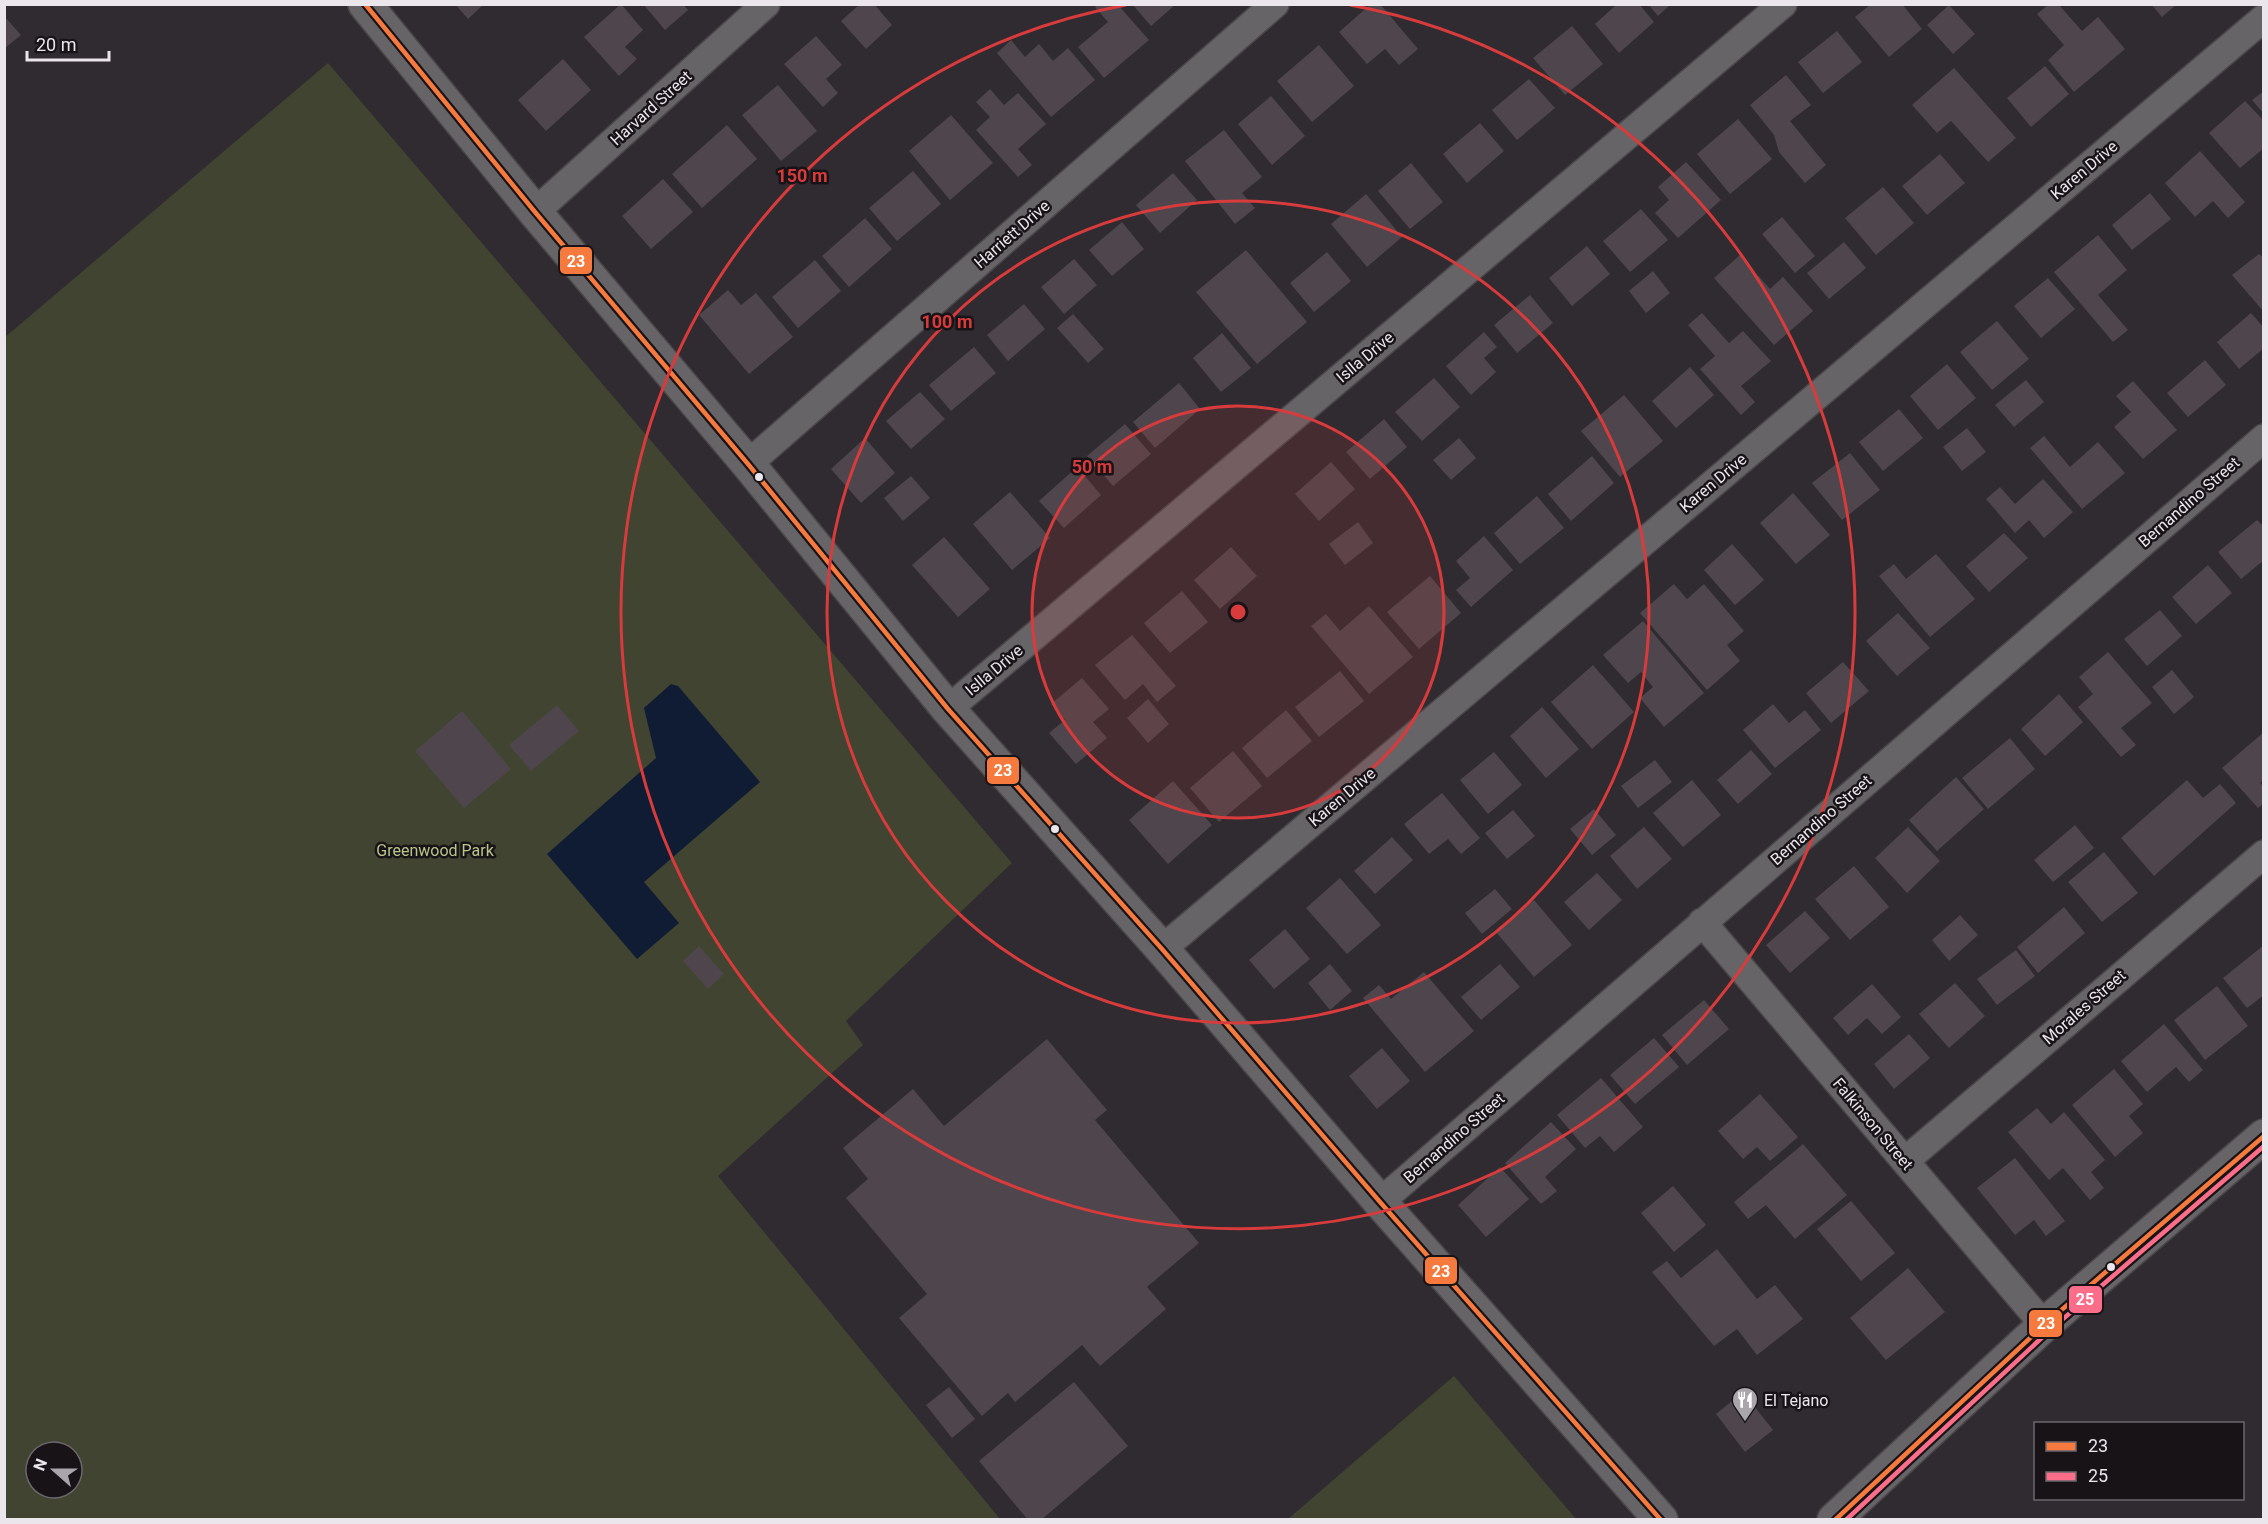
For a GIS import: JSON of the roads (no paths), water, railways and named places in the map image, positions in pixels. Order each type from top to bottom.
[{"type":"main road","points":[[365,4],[535,212],[748,464],[948,710],[1162,949],[1380,1202],[1661,1520]]},
{"type":"main road","points":[[1834,1520],[2044,1325],[2264,1136]]},
{"type":"street","name":"Harvard Street","points":[[535,212],[766,4]]},
{"type":"street","name":"Harriett Drive","points":[[748,464],[1275,4]]},
{"type":"street","name":"Islla Drive","points":[[948,710],[1783,4]]},
{"type":"street","name":"Karen Drive","points":[[1162,949],[2264,18]]},
{"type":"street","name":"Bernandino Street","points":[[1380,1202],[2264,438]]},
{"type":"street","name":"Morales Street","points":[[1905,1161],[2264,854]]},
{"type":"street","name":"Falkinson Street","points":[[1702,922],[2044,1325]]},
{"type":"water","points":[[671,684],[678,686],[760,782],[644,882],[679,923],[637,959],[547,854],[656,758],[644,708]]},
{"type":"place","name":"El Tejano","points":[[1745,1423]]},
{"type":"park label","name":"Greenwood Park","points":[[435,850]]}]
